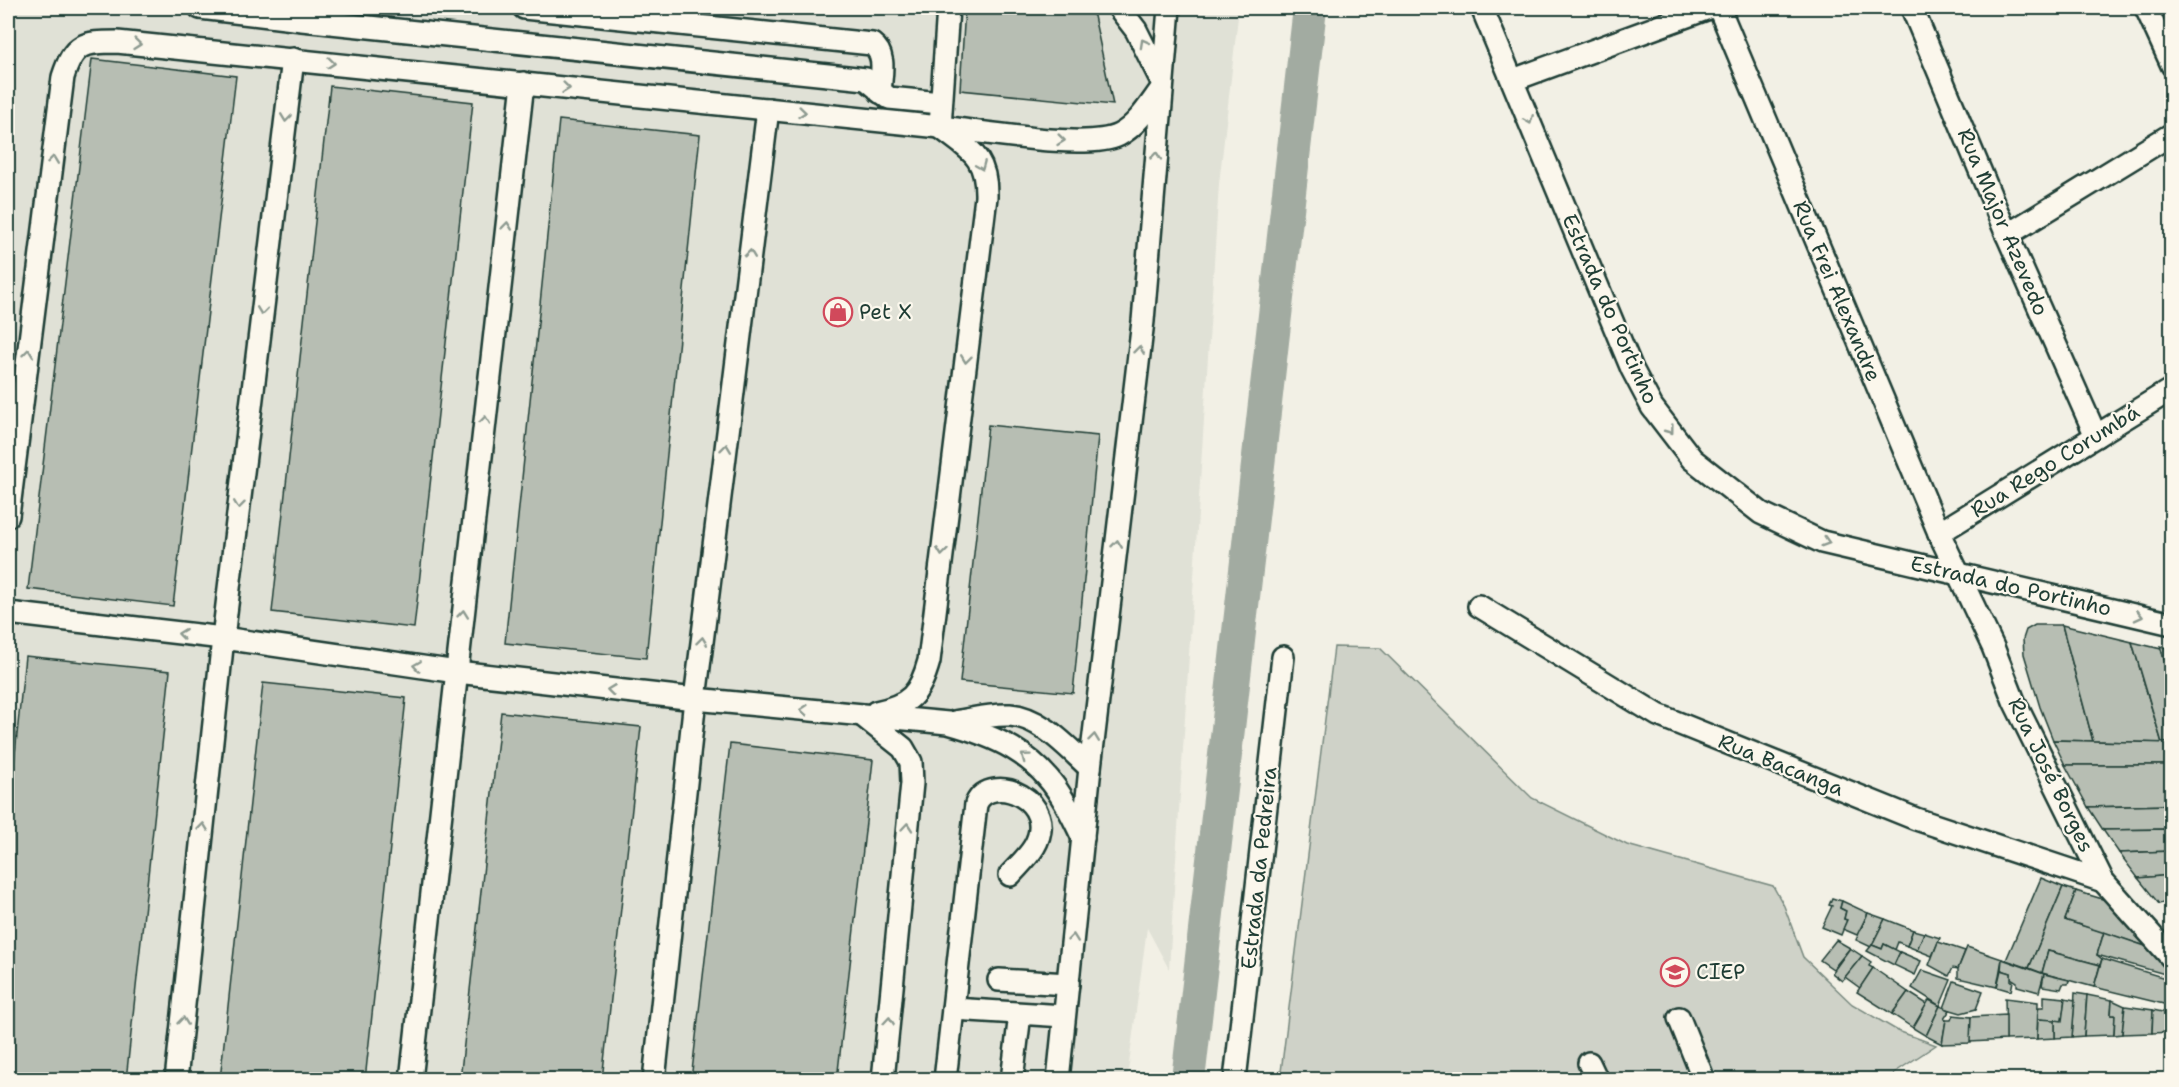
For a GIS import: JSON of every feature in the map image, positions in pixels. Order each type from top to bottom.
[{"type":"street","points":[[200,8],[303,14],[866,79],[889,98],[941,104]]},
{"type":"street","points":[[524,8],[872,44],[879,49],[882,57],[880,92]]},
{"type":"street","points":[[940,127],[948,8]]},
{"type":"street","points":[[1119,8],[1136,30],[1162,85]]},
{"type":"street","points":[[1058,1080],[1090,768],[1143,321],[1169,8]]},
{"type":"street","name":"Estrada do Portinho","points":[[1482,8],[1632,369],[1652,407],[1692,459],[1761,513],[1822,542],[2172,624]]},
{"type":"street","points":[[1513,80],[1709,8]]},
{"type":"street","name":"Rua Frei Alexandre","points":[[1719,8],[1939,533],[1959,574]]},
{"type":"street","name":"Rua Major Azevedo","points":[[1912,8],[2007,235],[2096,436]]},
{"type":"street","points":[[2146,8],[2172,65]]},
{"type":"street","points":[[8,516],[63,77],[69,60],[79,47],[97,42],[117,42],[1071,141],[1095,141],[1118,135],[1135,123],[1162,85]]},
{"type":"street","points":[[176,1080],[223,638],[293,60]]},
{"type":"street","points":[[411,1080],[523,83]]},
{"type":"street","points":[[654,1080],[695,699],[768,109]]},
{"type":"street","points":[[863,715],[897,708],[912,698],[923,682],[929,661],[987,183],[983,165],[975,154],[940,127]]},
{"type":"street","points":[[2007,235],[2172,134]]},
{"type":"street","name":"Rua Rego Corumbá","points":[[1939,533],[2172,389]]},
{"type":"street","points":[[2147,404],[2172,409]]},
{"type":"street","name":"Rua José Borges","points":[[1959,574],[1993,647],[2014,701],[2103,881],[2172,958]]},
{"type":"street","name":"Rua Bacanga","points":[[1479,606],[1658,715],[1916,819],[2103,881]]},
{"type":"street","points":[[8,613],[223,638],[457,672],[695,699],[948,723],[978,731],[1011,746],[1038,766],[1061,795],[1083,838]]},
{"type":"street","name":"Estrada da Pedreira","points":[[1235,1080],[1283,657]]},
{"type":"street","points":[[863,715],[903,747],[911,762],[912,783],[883,1080]]},
{"type":"street","points":[[948,723],[1011,715],[1031,721],[1055,737],[1090,768]]},
{"type":"street","points":[[945,1080],[976,804],[985,792],[994,790],[1019,794],[1034,806],[1038,815],[1040,826],[1035,846],[1010,875]]},
{"type":"street","points":[[999,980],[1068,984]]},
{"type":"street","points":[[953,1009],[1064,1016]]},
{"type":"street","points":[[1012,1080],[1020,1014]]},
{"type":"street","points":[[1679,1018],[1704,1080]]},
{"type":"shaded area","points":[[8,8],[1239,8],[1219,184],[1169,969],[1147,928],[1127,1079],[8,1079]]},
{"type":"shaded area","points":[[1334,647],[1380,648],[1532,798],[1627,845],[1773,886],[1784,906],[1803,957],[1852,1004],[1898,1031],[1936,1045],[1894,1073],[1895,1079],[1280,1080]]},
{"type":"building","points":[[965,8],[1082,8],[1094,16],[1113,105],[960,90]]},
{"type":"building","points":[[92,59],[236,76],[173,606],[28,589]]},
{"type":"building","points":[[330,86],[473,102],[414,628],[272,612]]},
{"type":"building","points":[[559,120],[700,135],[646,658],[505,643]]},
{"type":"building","points":[[988,425],[1098,436],[1073,693],[960,682]]},
{"type":"building","points":[[2035,625],[2062,625],[2093,741],[2053,740],[2024,654],[2023,639],[2026,630]]},
{"type":"building","points":[[2062,625],[2132,642],[2162,743],[2093,741]]},
{"type":"building","points":[[2132,642],[2161,649],[2172,684],[2172,743],[2162,743]]},
{"type":"building","points":[[2160,646],[2172,649],[2172,684],[2161,649]]},
{"type":"building","points":[[25,656],[170,671],[126,1080],[8,1080],[8,823]]},
{"type":"building","points":[[263,683],[406,698],[365,1080],[220,1080]]},
{"type":"building","points":[[501,712],[641,727],[602,1080],[460,1080]]},
{"type":"building","points":[[2053,740],[2172,743],[2172,765],[2065,765]]},
{"type":"building","points":[[730,744],[873,760],[837,1080],[691,1080]]},
{"type":"building","points":[[2065,765],[2172,765],[2172,805],[2088,807]]},
{"type":"building","points":[[2172,805],[2172,829],[2103,830],[2088,807]]},
{"type":"building","points":[[2172,829],[2172,851],[2119,853],[2103,830]]},
{"type":"building","points":[[2172,851],[2172,875],[2138,878],[2119,853]]},
{"type":"building","points":[[2172,875],[2172,901],[2159,904],[2138,878]]},
{"type":"building","points":[[2041,878],[2063,887],[2029,968],[2006,960]]},
{"type":"building","points":[[2063,887],[2076,891],[2065,920],[2104,932],[2097,955],[2102,959],[2100,965],[2048,951],[2042,973],[2029,968]]},
{"type":"building","points":[[2076,891],[2122,905],[2154,949],[2065,920]]},
{"type":"building","points":[[1832,898],[1842,901],[1840,908],[1846,911],[1844,919],[1847,920],[1841,935],[1822,927],[1832,906],[1829,905]]},
{"type":"building","points":[[1842,901],[1868,913],[1857,935],[1843,929],[1847,920],[1844,919],[1846,911],[1840,908]]},
{"type":"building","points":[[1868,913],[1885,919],[1871,947],[1856,940]]},
{"type":"building","points":[[1885,919],[1913,930],[1907,946],[1898,942],[1895,950],[1884,944],[1882,949],[1872,945]]},
{"type":"building","points":[[1913,930],[1924,933],[1917,950],[1907,946]]},
{"type":"building","points":[[2104,932],[2154,949],[2172,976],[2097,955]]},
{"type":"building","points":[[1924,933],[1940,938],[1932,956],[1917,950]]},
{"type":"building","points":[[1836,940],[1850,948],[1833,969],[1820,960]]},
{"type":"building","points":[[1938,942],[1965,951],[1958,969],[1953,968],[1949,976],[1929,965]]},
{"type":"building","points":[[1884,944],[1900,952],[1894,965],[1867,951],[1872,945],[1882,949]]},
{"type":"building","points":[[1967,947],[2002,959],[1997,987],[1958,978],[1958,969]]},
{"type":"building","points":[[1850,948],[1862,956],[1842,981],[1832,973]]},
{"type":"building","points":[[2048,951],[2100,965],[2094,987],[2042,973]]},
{"type":"building","points":[[1900,952],[1921,961],[1915,975],[1894,965]]},
{"type":"building","points":[[1862,956],[1871,962],[1869,966],[1873,968],[1860,988],[1845,977]]},
{"type":"building","points":[[2002,959],[2044,974],[2039,992],[2017,986],[2017,982],[2011,978],[2011,973],[2001,970]]},
{"type":"building","points":[[2102,959],[2172,980],[2172,1006],[2094,987]]},
{"type":"building","points":[[1873,968],[1908,992],[1892,1014],[1857,992]]},
{"type":"building","points":[[1922,970],[1951,980],[1940,1006],[1912,988]]},
{"type":"building","points":[[2001,970],[2011,973],[2011,981],[2013,981],[2011,991],[1997,987]]},
{"type":"building","points":[[2044,974],[2069,980],[2068,984],[2063,984],[2061,989],[2042,986]]},
{"type":"building","points":[[1954,981],[1983,991],[1976,1009],[1961,1013],[1944,1008]]},
{"type":"building","points":[[1908,992],[1927,1004],[1913,1028],[1892,1014]]},
{"type":"building","points":[[2075,993],[2087,995],[2084,1036],[2072,1037]]},
{"type":"building","points":[[2087,995],[2112,1000],[2111,1015],[2115,1015],[2114,1035],[2084,1036]]},
{"type":"building","points":[[2044,996],[2065,998],[2062,1021],[2036,1019],[2039,1007],[2044,1007]]},
{"type":"building","points":[[2005,998],[2038,1002],[2037,1039],[2006,1040]]},
{"type":"building","points":[[2065,998],[2075,1000],[2072,1037],[2055,1038],[2055,1020],[2062,1021]]},
{"type":"building","points":[[1929,1000],[1940,1006],[1926,1036],[1913,1028]]},
{"type":"building","points":[[2112,1000],[2125,1006],[2122,1034],[2114,1035],[2115,1015],[2111,1015]]},
{"type":"building","points":[[1940,1006],[1950,1010],[1944,1019],[1946,1020],[1942,1044],[1926,1036]]},
{"type":"building","points":[[2125,1006],[2153,1010],[2152,1033],[2122,1034]]},
{"type":"building","points":[[2153,1010],[2172,1014],[2172,1032],[2152,1033]]},
{"type":"building","points":[[1953,1015],[1971,1017],[1971,1043],[1942,1044],[1946,1020],[1951,1020]]},
{"type":"building","points":[[2006,1015],[2006,1040],[1970,1042],[1971,1017]]},
{"type":"building","points":[[2038,1019],[2055,1020],[2055,1038],[2037,1039]]},
{"type":"waterway","points":[[1188,1080],[1310,8]]},
{"type":"place","name":"Pet X","points":[[838,312]]},
{"type":"place","name":"CIEP","points":[[1675,972]]}]
